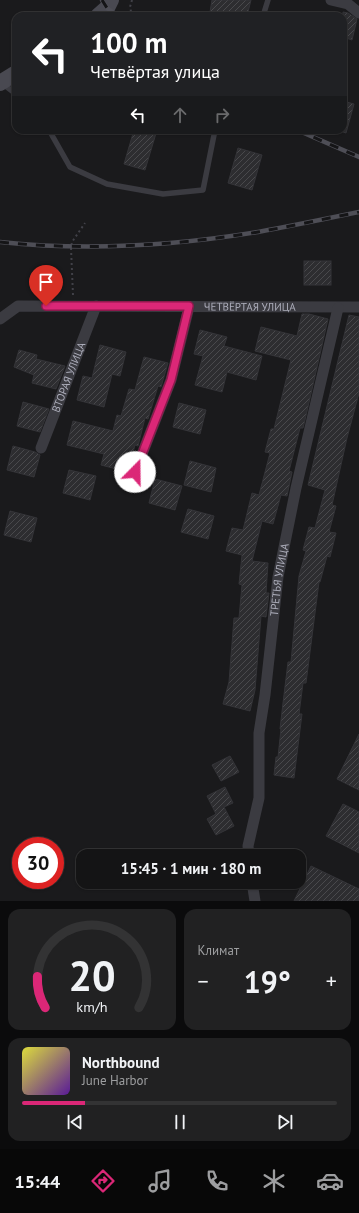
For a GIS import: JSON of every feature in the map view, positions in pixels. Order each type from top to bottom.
[{"type":"main road","points":[[102,12],[107,8],[111,0]]},
{"type":"main road","points":[[1,83],[12,76]]},
{"type":"street","points":[[332,0],[348,4],[359,13]]},
{"type":"street","name":"ЧЕТВЁРТАЯ УЛИЦА","points":[[0,318],[18,306],[359,307]]},
{"type":"street","name":"ВТОРАЯ УЛИЦА","points":[[41,448],[96,306]]},
{"type":"street","points":[[135,472],[171,380],[189,306]]},
{"type":"street","name":"ТРЕТЬЯ УЛИЦА","points":[[248,849],[259,798],[259,733],[265,695],[278,577],[296,488],[338,308]]},
{"type":"street","points":[[253,889],[255,901]]},
{"type":"lane","points":[[264,12],[268,0]]},
{"type":"lane","points":[[1,83],[12,91]]},
{"type":"lane","points":[[51,134],[70,167],[107,184],[163,194],[203,190],[213,134]]},
{"type":"path","points":[[131,12],[130,7],[132,0]]},
{"type":"path","points":[[73,306],[71,248],[72,242],[85,223]]},
{"type":"building","points":[[212,0],[251,0],[248,12],[210,12]]},
{"type":"building","points":[[347,13],[357,19],[352,40],[347,38]]},
{"type":"building","points":[[347,102],[354,104],[347,129]]},
{"type":"building","points":[[133,134],[156,134],[145,170],[124,164]]},
{"type":"building","points":[[238,148],[262,155],[252,190],[228,183]]},
{"type":"building","points":[[304,261],[331,261],[331,285],[304,285]]},
{"type":"building","points":[[302,314],[309,314],[328,319],[303,428],[300,428],[289,471],[292,472],[287,496],[281,495],[273,524],[262,521],[252,561],[268,563],[266,593],[269,593],[266,617],[261,616],[255,690],[250,711],[223,704],[229,682],[234,618],[239,618],[242,585],[239,584],[242,555],[226,551],[232,528],[243,530],[252,493],[259,495],[270,453],[265,452],[271,429],[274,429],[291,360],[255,351],[261,327],[297,336]]},
{"type":"building","points":[[349,315],[359,317],[359,393],[332,505],[336,506],[329,532],[336,533],[330,557],[327,556],[319,582],[306,683],[303,683],[299,714],[302,714],[294,778],[274,775],[276,757],[278,757],[288,662],[291,662],[299,576],[306,551],[303,550],[309,527],[315,528],[325,490],[308,485]]},
{"type":"building","points":[[200,330],[227,337],[224,346],[262,356],[256,380],[227,372],[222,392],[195,385],[203,356],[194,354]]},
{"type":"building","points":[[100,345],[126,352],[120,376],[112,374],[104,407],[77,400],[83,376],[92,378]]},
{"type":"building","points":[[19,350],[37,355],[36,359],[65,366],[56,389],[32,383],[34,375],[14,367]]},
{"type":"building","points":[[144,357],[168,363],[161,387],[158,386],[148,419],[145,418],[138,446],[135,445],[128,472],[101,465],[104,454],[67,445],[73,421],[113,431],[117,415],[121,416],[129,389],[135,390]]},
{"type":"building","points":[[23,402],[49,409],[40,432],[17,426]]},
{"type":"building","points":[[179,403],[206,410],[200,434],[173,427]]},
{"type":"building","points":[[13,446],[35,452],[40,455],[34,477],[7,470]]},
{"type":"building","points":[[190,461],[216,468],[211,492],[184,485]]},
{"type":"building","points":[[69,470],[96,476],[90,500],[63,493]]},
{"type":"building","points":[[155,479],[182,486],[175,510],[149,503]]},
{"type":"building","points":[[188,509],[214,516],[208,539],[181,532]]},
{"type":"building","points":[[10,511],[37,518],[31,542],[4,535]]},
{"type":"building","points":[[359,734],[359,790],[337,779]]},
{"type":"building","points":[[230,756],[239,772],[221,781],[212,765]]},
{"type":"building","points":[[225,787],[233,803],[224,807],[234,826],[216,835],[207,819],[216,814],[207,796]]},
{"type":"building","points":[[343,804],[359,812],[359,853],[326,836]]},
{"type":"building","points":[[311,866],[359,889],[359,901],[294,901],[300,889],[306,889],[306,876]]},
{"type":"railway","points":[[102,0],[107,8],[112,12]]},
{"type":"railway","points":[[306,134],[359,157]]},
{"type":"railway","points":[[0,242],[64,246],[129,246],[161,244],[258,232],[359,212]]},
{"type":"route","points":[[46,306],[189,306],[171,380],[135,472]]}]
